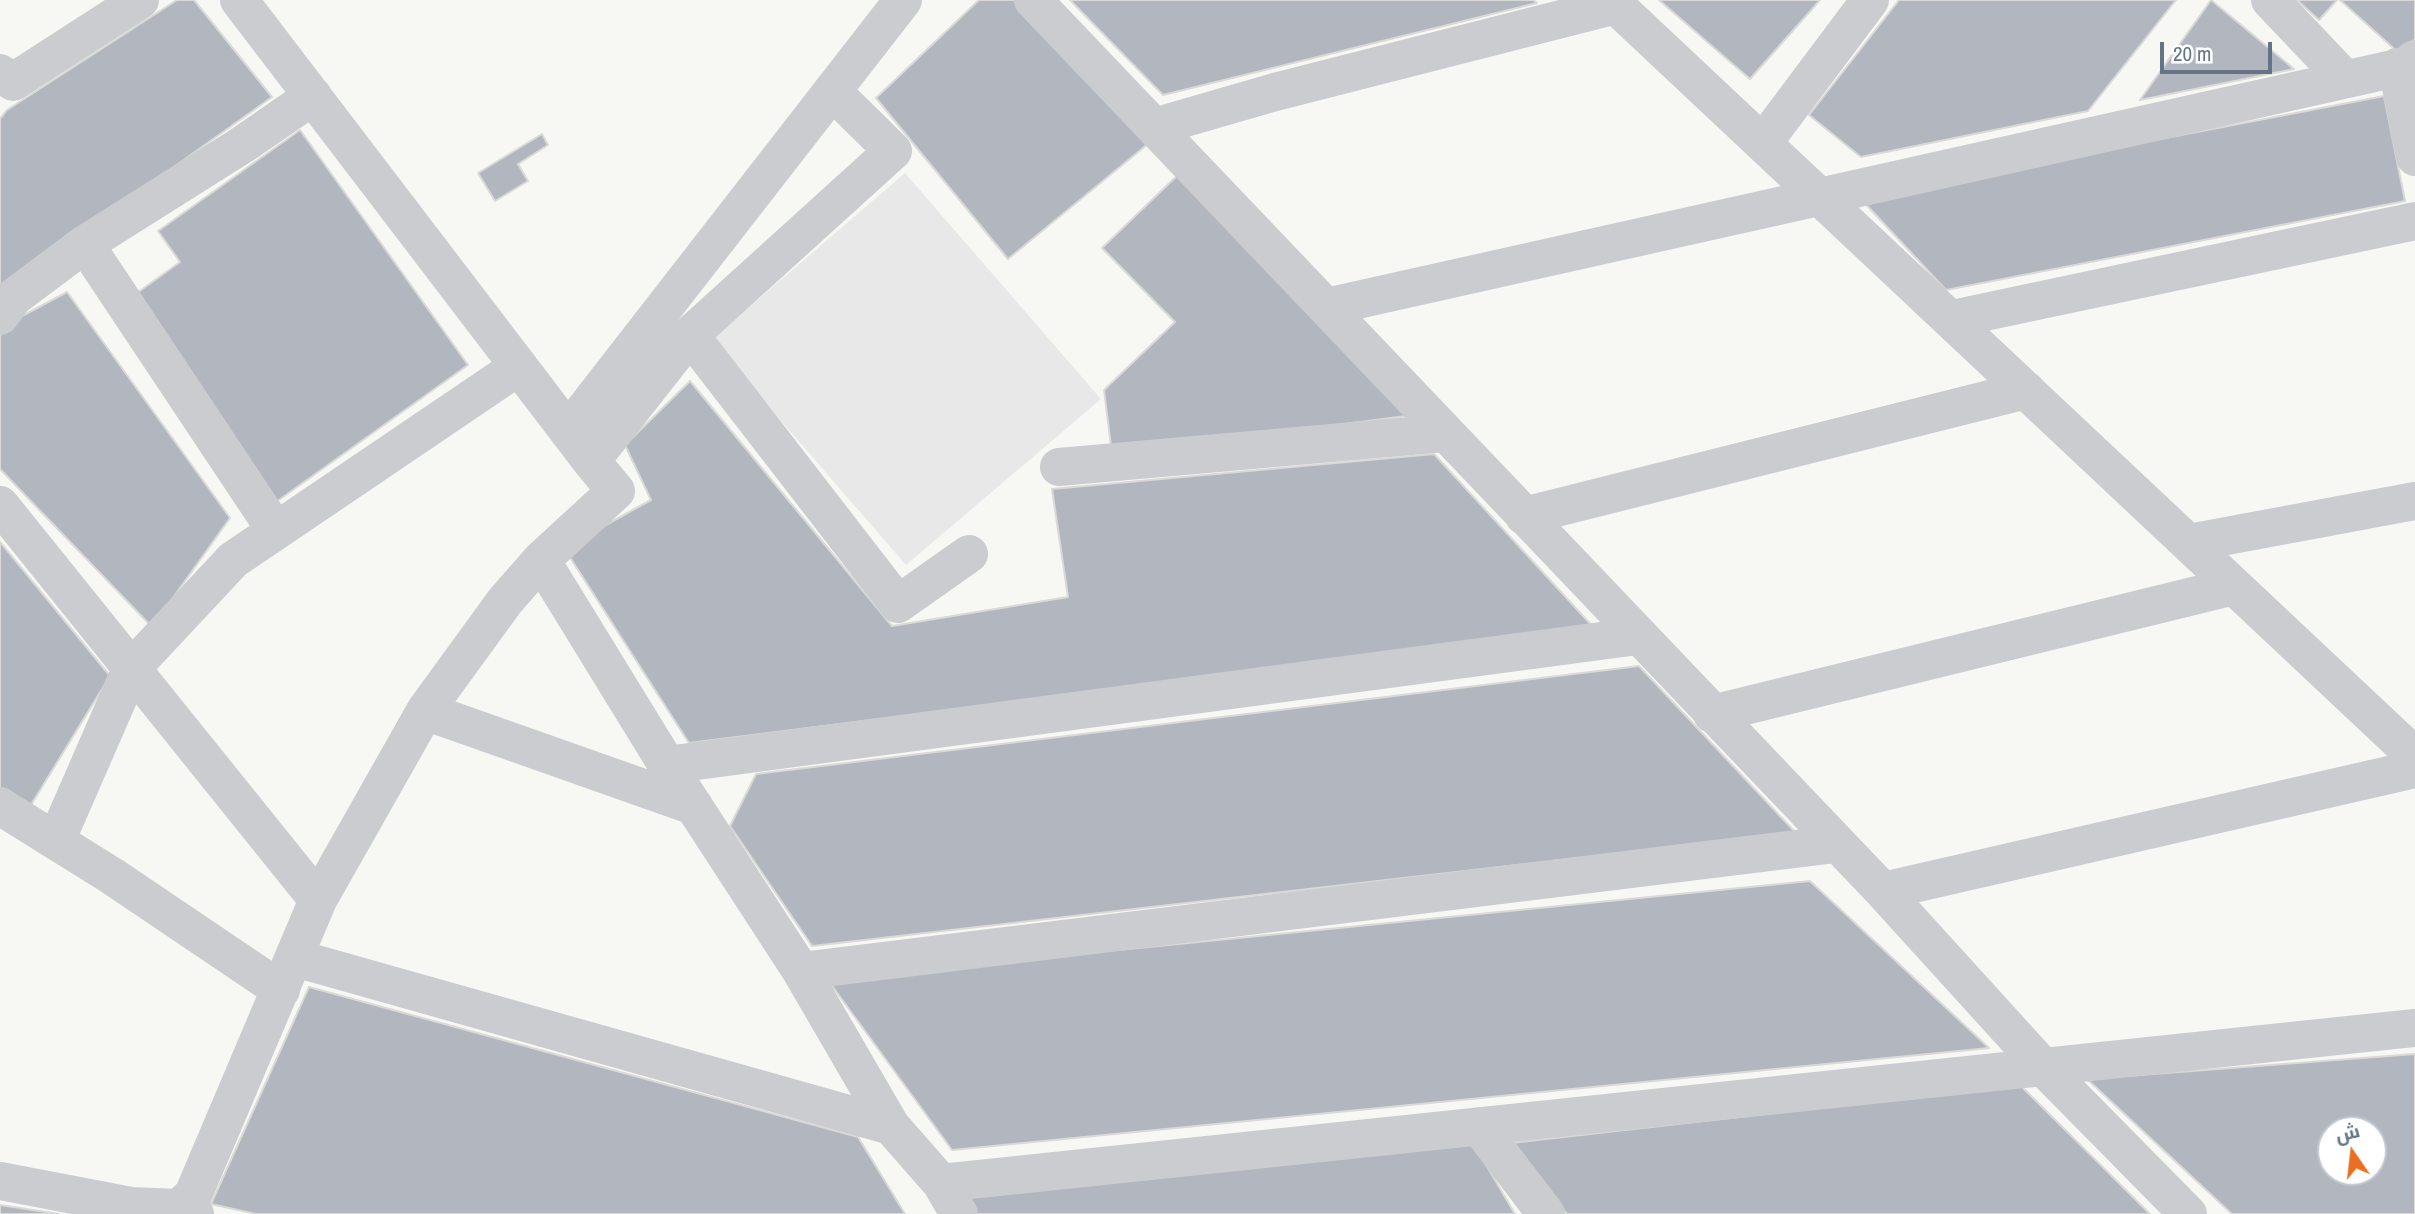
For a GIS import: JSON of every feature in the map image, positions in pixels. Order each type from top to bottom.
[{"type":"street","points":[[0,73],[13,82],[140,0]]},
{"type":"street","points":[[0,1181],[126,1210],[187,1211],[318,900],[425,711],[505,601],[541,559],[615,491],[239,0]]},
{"type":"street","points":[[568,431],[903,0]]},
{"type":"street","points":[[1033,0],[1883,891],[2043,1067],[2188,1214]]},
{"type":"street","points":[[1763,143],[1870,0]]},
{"type":"street","points":[[2270,0],[2345,79]]},
{"type":"street","points":[[1154,127],[1275,92],[1613,3],[2415,756]]},
{"type":"street","points":[[1326,307],[1822,198],[2406,63],[2415,157]]},
{"type":"street","points":[[591,461],[690,335],[893,151],[832,91]]},
{"type":"street","points":[[0,316],[14,296],[85,244],[242,145],[313,96]]},
{"type":"street","points":[[1952,319],[2415,221]]},
{"type":"street","points":[[85,244],[276,531]]},
{"type":"street","points":[[690,335],[898,604],[969,554]]},
{"type":"street","points":[[56,841],[131,669],[233,560],[519,367]]},
{"type":"street","points":[[1524,516],[2026,390]]},
{"type":"street","points":[[1059,467],[1445,433]]},
{"type":"street","points":[[2189,543],[2415,501]]},
{"type":"street","points":[[0,505],[318,900]]},
{"type":"street","points":[[541,559],[667,765],[801,971],[891,1126],[950,1198],[1479,1126],[2415,1028]]},
{"type":"street","points":[[1712,714],[2234,586]]},
{"type":"street","points":[[667,765],[1638,636]]},
{"type":"street","points":[[425,711],[694,806]]},
{"type":"street","points":[[1883,891],[2415,769]]},
{"type":"street","points":[[0,806],[288,974],[891,1126]]},
{"type":"street","points":[[801,971],[1836,844]]},
{"type":"street","points":[[1479,1126],[1546,1214]]},
{"type":"shaded area","points":[[905,173],[1101,399],[906,565],[711,340]]},
{"type":"building","points":[[177,0],[194,0],[272,97],[7,286],[0,295],[0,119],[7,110]]},
{"type":"building","points":[[979,0],[1030,0],[1149,143],[1008,259],[876,98]]},
{"type":"building","points":[[1070,0],[1533,0],[1537,3],[1163,95]]},
{"type":"building","points":[[1659,0],[1820,0],[1750,79]]},
{"type":"building","points":[[1899,0],[2176,0],[2088,111],[1861,157],[1809,115]]},
{"type":"building","points":[[2211,0],[2294,69],[2140,100]]},
{"type":"building","points":[[2297,0],[2337,0],[2319,20]]},
{"type":"building","points":[[2340,0],[2415,0],[2415,39],[2401,55]]},
{"type":"building","points":[[2384,96],[2405,201],[1946,290],[1859,197]]},
{"type":"building","points":[[300,130],[468,365],[276,502],[130,298],[180,262],[158,231]]},
{"type":"building","points":[[542,134],[548,145],[518,164],[528,181],[495,201],[478,173]]},
{"type":"building","points":[[1183,170],[1406,416],[1112,454],[1104,390],[1175,322],[1102,248]]},
{"type":"building","points":[[67,292],[230,518],[152,627],[0,469],[0,336],[9,323]]},
{"type":"building","points":[[690,381],[892,626],[1068,597],[1052,489],[1434,454],[1595,629],[689,743],[564,548],[651,500],[625,445]]},
{"type":"building","points":[[0,542],[110,676],[26,813],[0,797]]},
{"type":"building","points":[[1639,666],[1796,833],[812,946],[730,826],[756,774]]},
{"type":"building","points":[[1810,881],[1989,1048],[952,1150],[827,979]]},
{"type":"building","points":[[309,987],[858,1137],[905,1214],[256,1214],[211,1204]]},
{"type":"building","points":[[2415,1054],[2415,1214],[2232,1214],[2087,1079]]},
{"type":"building","points":[[2020,1085],[2150,1214],[1567,1214],[1511,1143]]},
{"type":"building","points":[[1472,1141],[1515,1214],[974,1214],[963,1197]]},
{"type":"building","points":[[0,1205],[59,1214],[0,1214]]}]
